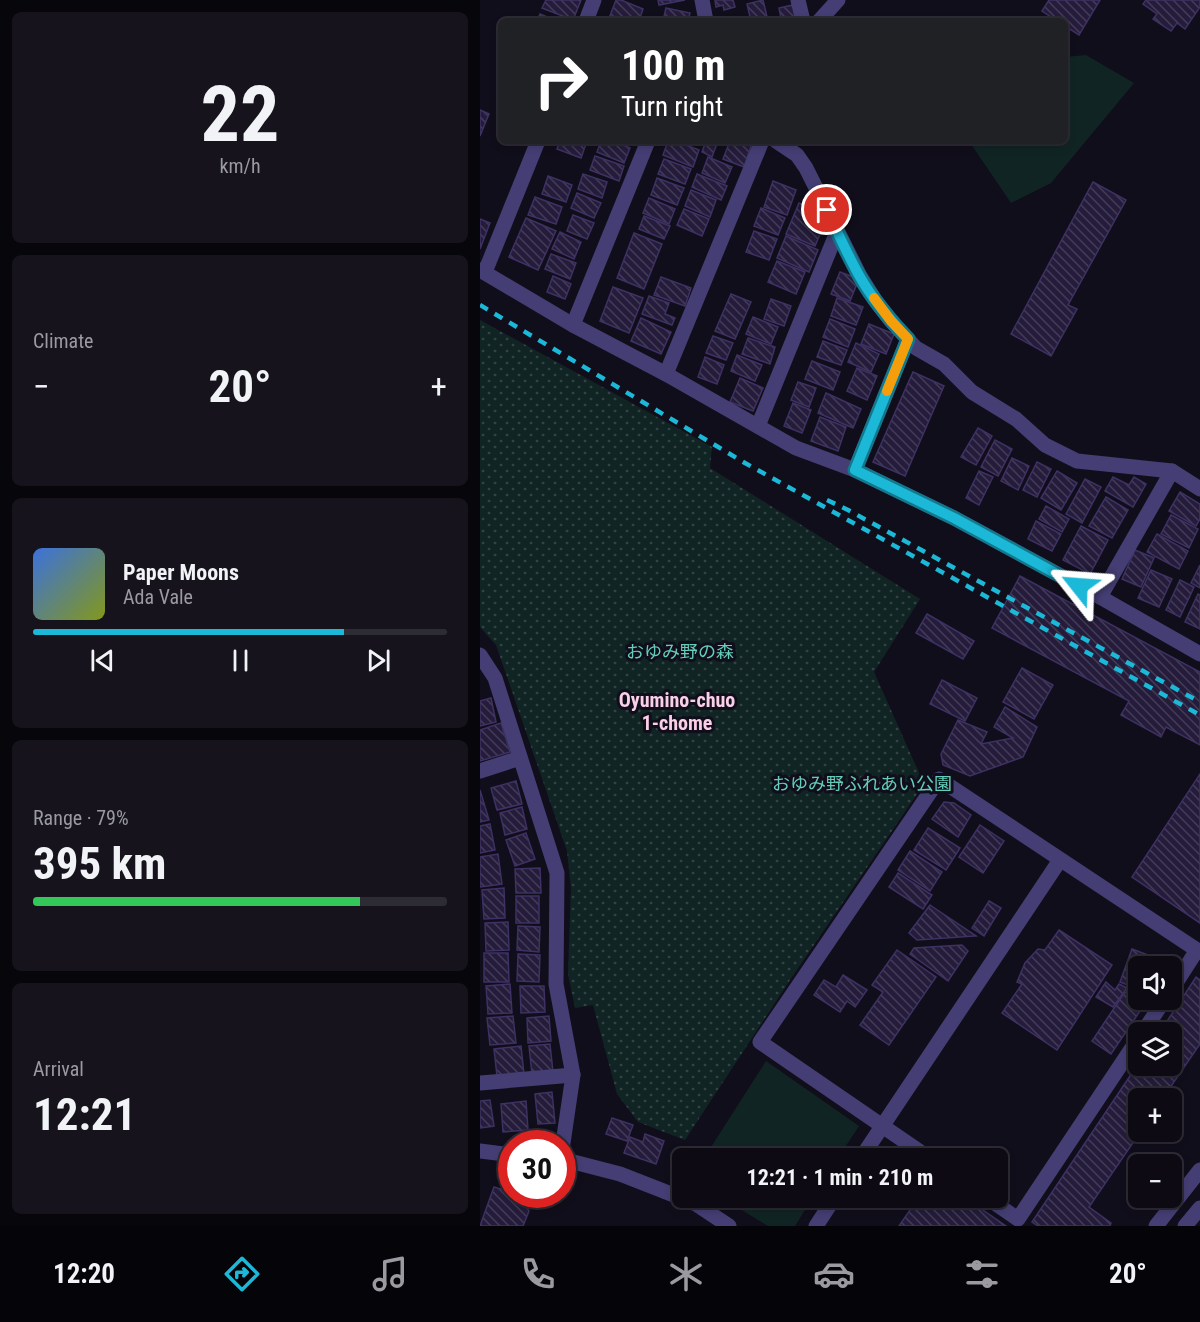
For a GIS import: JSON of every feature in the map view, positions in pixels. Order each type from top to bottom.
[{"type":"street","points":[[587,18],[594,0]]},
{"type":"street","points":[[702,0],[705,18]]},
{"type":"street","points":[[798,0],[802,18]]},
{"type":"street","points":[[822,18],[838,0]]},
{"type":"street","points":[[537,144],[483,271],[573,326],[666,374],[796,448],[855,470],[954,518],[1200,654]]},
{"type":"street","points":[[573,326],[647,144]]},
{"type":"street","points":[[666,374],[761,144]]},
{"type":"street","points":[[780,144],[797,155],[806,168],[860,276],[891,321],[916,348],[944,364],[972,392],[1016,419],[1045,445],[1077,461],[1172,471],[1200,489]]},
{"type":"street","points":[[758,426],[837,232]]},
{"type":"street","points":[[855,470],[908,339]]},
{"type":"street","points":[[1100,597],[1172,471]]},
{"type":"street","points":[[480,655],[487,680],[520,758],[557,873],[556,984],[573,1075],[565,1130]]},
{"type":"street","points":[[480,771],[520,758]]},
{"type":"street","points":[[914,1148],[760,1042],[939,779],[1199,951],[1182,975]]},
{"type":"street","points":[[868,1148],[1060,860]]},
{"type":"street","points":[[1002,1208],[1018,1219],[1128,1054]]},
{"type":"street","points":[[480,1083],[573,1075]]},
{"type":"street","points":[[480,1151],[498,1153]]},
{"type":"street","points":[[576,1163],[620,1174],[696,1204],[729,1226]]},
{"type":"street","points":[[1156,1226],[1200,1170]]},
{"type":"street","points":[[816,1226],[828,1208]]},
{"type":"street","points":[[1185,1226],[1200,1208]]},
{"type":"green space","points":[[1086,55],[1134,83],[1051,183],[1011,203],[971,144],[1068,144],[1068,57]]},
{"type":"green space","name":"おゆみ野の森","points":[[480,320],[712,447],[710,468],[920,599],[874,672],[924,784],[792,977],[685,1140],[638,1122],[617,1094],[593,1005],[575,1008],[568,974],[571,888],[567,851],[496,645],[480,627]]},
{"type":"green space","points":[[766,1061],[859,1126],[845,1148],[710,1148]]},
{"type":"green space","points":[[738,1208],[806,1208],[795,1226],[768,1226]]},
{"type":"building","points":[[546,0],[581,0],[574,18],[542,8]]},
{"type":"building","points":[[616,0],[643,9],[640,18],[609,18]]},
{"type":"building","points":[[658,0],[685,0],[659,5]]},
{"type":"building","points":[[715,0],[733,0],[735,7],[724,10],[723,5],[716,7]]},
{"type":"building","points":[[763,0],[767,18],[750,18],[747,4]]},
{"type":"building","points":[[1049,0],[1100,0],[1079,35],[1068,28],[1068,18],[1052,18],[1042,11]]},
{"type":"building","points":[[1146,0],[1200,0],[1200,7],[1185,29],[1177,23],[1171,31],[1153,19],[1157,14],[1143,4]]},
{"type":"building","points":[[793,5],[796,18],[781,18],[779,8]]},
{"type":"building","points":[[666,8],[690,13],[689,18],[664,18]]},
{"type":"building","points":[[540,14],[550,18],[538,18]]},
{"type":"building","points":[[480,110],[489,114],[480,136]]},
{"type":"building","points":[[559,144],[586,144],[581,158],[557,149]]},
{"type":"building","points":[[600,144],[620,144],[630,148],[624,163],[597,152]]},
{"type":"building","points":[[667,144],[683,144],[699,150],[693,167],[663,155]]},
{"type":"building","points":[[705,144],[717,144],[712,157],[702,152]]},
{"type":"building","points":[[729,144],[752,144],[744,167],[723,159]]},
{"type":"building","points":[[595,156],[624,166],[619,181],[590,170]]},
{"type":"building","points":[[708,157],[732,167],[725,183],[702,173]]},
{"type":"building","points":[[664,159],[691,169],[685,184],[658,174]]},
{"type":"building","points":[[583,174],[607,182],[602,198],[578,189]]},
{"type":"building","points":[[697,174],[727,186],[721,200],[692,187]]},
{"type":"building","points":[[548,176],[572,185],[566,202],[542,194]]},
{"type":"building","points":[[657,178],[684,188],[677,205],[651,195]]},
{"type":"building","points":[[773,181],[796,190],[787,215],[764,207]]},
{"type":"building","points":[[1093,182],[1126,200],[1068,305],[1077,309],[1051,356],[1011,334]]},
{"type":"building","points":[[691,190],[716,200],[710,217],[685,206]]},
{"type":"building","points":[[577,193],[601,203],[594,218],[571,208]]},
{"type":"building","points":[[535,197],[562,207],[556,224],[528,215]]},
{"type":"building","points":[[649,198],[675,209],[669,224],[643,213]]},
{"type":"building","points":[[799,203],[812,208],[811,210],[816,212],[814,216],[819,219],[814,229],[821,232],[815,246],[786,234]]},
{"type":"building","points":[[761,208],[785,218],[778,235],[754,226]]},
{"type":"building","points":[[684,209],[709,219],[702,236],[677,225]]},
{"type":"building","points":[[573,215],[594,223],[587,239],[567,231]]},
{"type":"building","points":[[644,216],[670,226],[664,239],[639,229]]},
{"type":"building","points":[[526,218],[556,231],[538,270],[509,257]]},
{"type":"building","points":[[480,219],[490,223],[480,249]]},
{"type":"building","points":[[754,231],[777,239],[769,260],[746,252]]},
{"type":"building","points":[[560,232],[581,242],[574,259],[552,249]]},
{"type":"building","points":[[634,233],[662,244],[644,289],[617,278]]},
{"type":"building","points":[[786,236],[818,250],[809,272],[777,258]]},
{"type":"building","points":[[551,254],[576,263],[570,279],[545,269]]},
{"type":"building","points":[[777,261],[805,272],[796,294],[768,282]]},
{"type":"building","points":[[840,272],[859,279],[850,301],[831,294]]},
{"type":"building","points":[[553,276],[571,284],[565,299],[547,292]]},
{"type":"building","points":[[661,277],[691,288],[685,306],[654,295]]},
{"type":"building","points":[[613,287],[643,298],[629,333],[600,321]]},
{"type":"building","points":[[731,294],[751,302],[735,339],[715,331]]},
{"type":"building","points":[[649,296],[669,303],[665,314],[675,318],[672,325],[642,314]]},
{"type":"building","points":[[837,298],[863,307],[856,325],[831,316]]},
{"type":"building","points":[[771,299],[791,306],[784,326],[764,319]]},
{"type":"building","points":[[753,317],[778,327],[771,344],[746,334]]},
{"type":"building","points":[[641,318],[671,332],[661,354],[631,341]]},
{"type":"building","points":[[830,319],[855,329],[848,347],[823,337]]},
{"type":"building","points":[[869,324],[894,334],[886,354],[861,344]]},
{"type":"building","points":[[713,336],[733,343],[726,360],[706,353]]},
{"type":"building","points":[[748,338],[775,347],[770,364],[742,354]]},
{"type":"building","points":[[823,341],[847,350],[841,365],[817,357]]},
{"type":"building","points":[[856,343],[879,354],[871,372],[848,362]]},
{"type":"building","points":[[737,355],[762,365],[755,381],[731,371]]},
{"type":"building","points":[[705,357],[724,365],[717,384],[698,377]]},
{"type":"building","points":[[812,361],[840,372],[833,390],[805,379]]},
{"type":"building","points":[[857,368],[877,376],[867,400],[847,391]]},
{"type":"building","points":[[913,372],[944,386],[905,476],[873,462]]},
{"type":"building","points":[[740,378],[763,388],[753,411],[730,402]]},
{"type":"building","points":[[798,382],[816,388],[809,407],[791,400]]},
{"type":"building","points":[[826,393],[861,409],[853,428],[818,413]]},
{"type":"building","points":[[793,403],[811,410],[802,433],[784,426]]},
{"type":"building","points":[[820,417],[846,427],[838,451],[811,441]]},
{"type":"building","points":[[978,428],[992,436],[976,465],[961,457]]},
{"type":"building","points":[[995,440],[1012,449],[998,476],[981,467]]},
{"type":"building","points":[[1012,458],[1029,466],[1018,490],[1001,481]]},
{"type":"building","points":[[1037,462],[1051,469],[1037,497],[1023,490]]},
{"type":"building","points":[[979,471],[993,477],[979,505],[966,498]]},
{"type":"building","points":[[1057,471],[1077,483],[1061,510],[1041,498]]},
{"type":"building","points":[[1113,477],[1129,485],[1134,477],[1146,484],[1133,507],[1105,491]]},
{"type":"building","points":[[1085,479],[1101,487],[1082,523],[1066,514]]},
{"type":"building","points":[[1180,492],[1200,504],[1200,519],[1196,526],[1169,511]]},
{"type":"building","points":[[1106,497],[1128,510],[1112,538],[1089,526]]},
{"type":"building","points":[[1046,506],[1069,519],[1062,532],[1039,519]]},
{"type":"building","points":[[1171,515],[1198,529],[1189,548],[1161,534]]},
{"type":"building","points":[[1036,521],[1061,534],[1052,551],[1028,539]]},
{"type":"building","points":[[1081,526],[1108,540],[1090,574],[1063,560]]},
{"type":"building","points":[[1157,534],[1188,551],[1179,569],[1147,552]]},
{"type":"building","points":[[1135,550],[1154,558],[1141,587],[1122,579]]},
{"type":"building","points":[[1200,565],[1200,588],[1191,583]]},
{"type":"building","points":[[1151,570],[1172,579],[1159,607],[1138,598]]},
{"type":"building","points":[[1020,576],[1200,672],[1200,745],[1166,727],[1161,737],[1121,715],[1129,701],[992,628]]},
{"type":"building","points":[[1180,580],[1194,587],[1180,617],[1166,610]]},
{"type":"building","points":[[1198,594],[1200,595],[1200,629],[1185,622]]},
{"type":"building","points":[[927,614],[974,641],[963,659],[916,633]]},
{"type":"building","points":[[1022,668],[1053,685],[1034,719],[1003,702]]},
{"type":"building","points":[[942,680],[977,698],[965,721],[930,704]]},
{"type":"building","points":[[491,698],[496,722],[480,726],[480,701]]},
{"type":"building","points":[[1005,707],[1037,727],[1023,757],[970,776],[943,765],[941,754],[958,720],[987,732],[981,744],[1013,738],[994,727]]},
{"type":"building","points":[[501,723],[510,752],[480,761],[480,730]]},
{"type":"building","points":[[1200,774],[1200,923],[1132,877]]},
{"type":"building","points":[[516,781],[522,804],[497,810],[491,788]]},
{"type":"building","points":[[480,790],[489,820],[480,822]]},
{"type":"building","points":[[944,802],[954,803],[971,815],[958,837],[932,819]]},
{"type":"building","points":[[522,807],[527,829],[505,835],[500,813]]},
{"type":"building","points":[[490,824],[495,850],[480,853],[480,826]]},
{"type":"building","points":[[980,825],[1004,841],[983,873],[959,857]]},
{"type":"building","points":[[928,828],[960,848],[946,870],[914,850]]},
{"type":"building","points":[[526,833],[535,859],[515,866],[506,840]]},
{"type":"building","points":[[910,851],[942,872],[930,891],[898,870]]},
{"type":"building","points":[[498,854],[502,884],[480,887],[480,857]]},
{"type":"building","points":[[540,868],[541,893],[516,893],[515,869]]},
{"type":"building","points":[[898,873],[932,895],[923,909],[889,887]]},
{"type":"building","points":[[504,888],[505,918],[484,919],[482,890]]},
{"type":"building","points":[[516,896],[539,896],[539,923],[516,923]]},
{"type":"building","points":[[989,901],[1001,908],[984,936],[972,928]]},
{"type":"building","points":[[930,905],[976,936],[917,940],[909,933]]},
{"type":"building","points":[[508,922],[509,950],[486,951],[485,923]]},
{"type":"building","points":[[518,926],[540,927],[539,952],[517,950]]},
{"type":"building","points":[[1059,930],[1112,965],[1057,1050],[1002,1013],[1022,984],[1017,982],[1025,963],[1038,949],[1045,950]]},
{"type":"building","points":[[962,945],[968,951],[948,981],[910,954],[914,948]]},
{"type":"building","points":[[1132,949],[1151,956],[1129,956]]},
{"type":"building","points":[[897,950],[936,977],[889,1045],[860,1025],[883,992],[872,985]]},
{"type":"building","points":[[484,953],[508,953],[509,982],[484,982]]},
{"type":"building","points":[[518,954],[540,955],[539,982],[517,981]]},
{"type":"building","points":[[1128,960],[1128,985],[1120,982]]},
{"type":"building","points":[[843,975],[867,990],[855,1007],[847,1001],[840,1012],[814,995],[824,980],[836,987]]},
{"type":"building","points":[[1196,977],[1200,980],[1200,1044],[1182,1070],[1182,1022],[1167,1022],[1174,1010],[1182,1010],[1182,998]]},
{"type":"building","points":[[1106,982],[1115,990],[1119,984],[1127,988],[1113,1007],[1096,997]]},
{"type":"building","points":[[510,984],[512,1013],[488,1014],[486,986]]},
{"type":"building","points":[[520,986],[544,986],[545,1012],[521,1013]]},
{"type":"building","points":[[1125,992],[1128,994],[1128,1010],[1141,1010],[1133,1022],[1128,1022],[1128,1029],[1111,1054],[1092,1041]]},
{"type":"building","points":[[513,1016],[516,1043],[490,1045],[487,1018]]},
{"type":"building","points":[[549,1016],[551,1041],[528,1043],[527,1018]]},
{"type":"building","points":[[550,1044],[553,1072],[532,1074],[529,1046]]},
{"type":"building","points":[[521,1046],[524,1074],[497,1076],[494,1049]]},
{"type":"building","points":[[1130,1076],[1178,1076],[1170,1088],[1128,1088],[1128,1142],[1133,1142],[1089,1207],[1111,1223],[1110,1226],[1038,1226],[1032,1222]]},
{"type":"building","points":[[552,1092],[555,1123],[538,1124],[535,1094]]},
{"type":"building","points":[[490,1100],[494,1126],[480,1128],[480,1101]]},
{"type":"building","points":[[526,1101],[528,1130],[503,1130],[501,1104]]},
{"type":"building","points":[[612,1118],[633,1125],[627,1141],[606,1134]]},
{"type":"building","points":[[645,1134],[664,1141],[656,1164],[624,1153],[630,1137],[643,1142]]},
{"type":"building","points":[[494,1187],[498,1188],[498,1208],[527,1208],[529,1211],[523,1226],[480,1226]]},
{"type":"building","points":[[911,1208],[980,1208],[1006,1226],[899,1226]]},
{"type":"railway","points":[[480,305],[745,463],[1200,715]]},
{"type":"railway","points":[[827,500],[1200,702]]},
{"type":"slow traffic","points":[[874,298],[908,339],[887,391]]},
{"type":"district","name":"Oyumino-chuo 1-chome","points":[[677,712]]},
{"type":"route","points":[[827,210],[860,276],[875,300],[908,339],[855,470],[954,518],[1079,586]]},
{"type":"park label","name":"おゆみ野ふれあい公園","points":[[862,784]]}]
